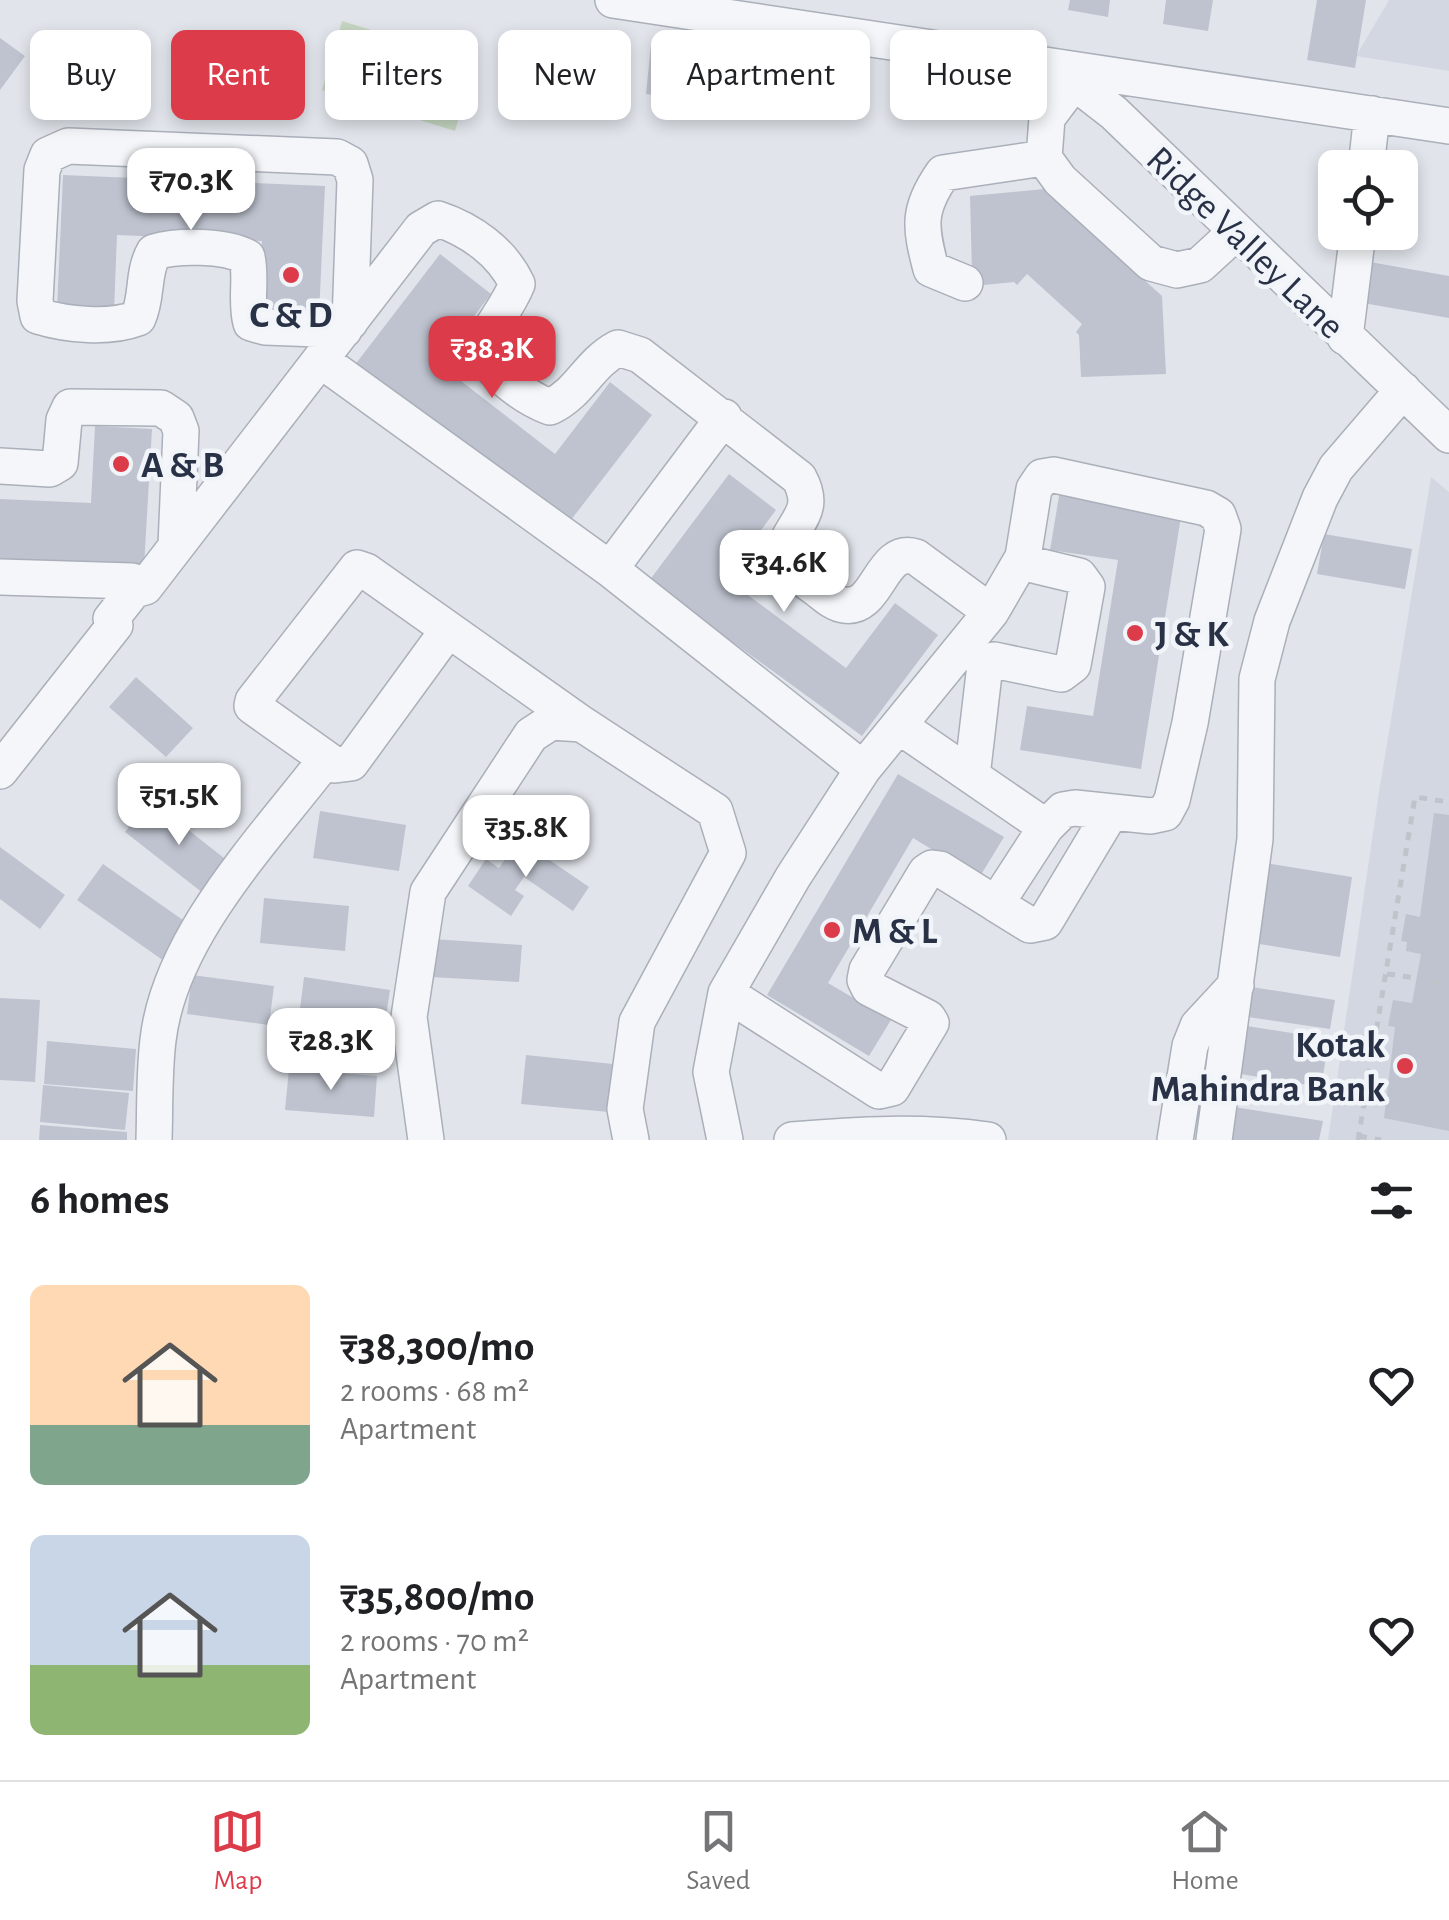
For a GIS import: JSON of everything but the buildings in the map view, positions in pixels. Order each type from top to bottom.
[{"type":"street","points":[[613,0],[805,14],[890,32]]},
{"type":"street","points":[[1047,64],[1449,126]]},
{"type":"street","name":"Ridge Valley Lane","points":[[1047,68],[1074,82],[1114,114],[1449,435]]},
{"type":"street","points":[[1074,82],[1047,118],[1044,158],[1060,180],[1150,263],[1178,270],[1200,265],[1236,232]]},
{"type":"street","points":[[1368,150],[1372,114]]},
{"type":"street","points":[[68,146],[337,157],[350,164],[356,180],[347,326],[265,327],[250,323],[247,257],[236,251],[154,252],[147,265],[145,302],[138,318],[122,324],[54,321],[38,316],[35,301],[42,170],[48,154],[68,146]]},
{"type":"street","points":[[965,283],[931,269],[921,228],[927,196],[943,173],[1044,158]]},
{"type":"street","points":[[6,747],[114,625],[124,628],[146,599],[145,587],[176,544],[422,230],[438,219],[461,227],[508,263],[517,284],[510,301],[487,331],[479,352],[491,368],[536,402],[550,407],[569,398],[599,358],[618,348],[640,354],[800,478],[808,494],[805,510],[786,539],[781,558],[790,570],[840,605],[854,605],[867,595],[896,556],[916,556],[991,612]]},
{"type":"street","points":[[1344,337],[1356,250]]},
{"type":"street","points":[[322,361],[610,569],[863,768]]},
{"type":"street","points":[[1214,1140],[1255,839],[1257,679],[1272,622],[1320,498],[1336,468],[1403,390]]},
{"type":"street","points":[[0,466],[50,468],[60,463],[64,420],[70,407],[161,408],[176,418],[181,431],[176,544]]},
{"type":"street","points":[[610,569],[724,417]]},
{"type":"street","points":[[725,1140],[711,1072],[726,993],[863,768],[991,612],[1020,562],[1034,489],[1042,477],[1054,476],[1206,508],[1218,515],[1223,529],[1209,626],[1172,800],[1165,812],[1151,816],[1063,810],[1046,827],[996,904]]},
{"type":"street","points":[[972,776],[985,664],[994,660],[1060,674],[1073,666],[1086,587],[1078,576],[1020,562]]},
{"type":"street","points":[[448,630],[351,764],[334,765],[254,709],[253,701],[357,568],[715,811],[728,853],[637,1022],[625,1109],[631,1140]]},
{"type":"street","points":[[0,577],[132,581],[145,587]]},
{"type":"street","points":[[426,1140],[409,1016],[428,892],[531,735],[551,722],[582,724]]},
{"type":"street","points":[[899,726],[1046,827]]},
{"type":"street","points":[[154,1140],[158,1038],[174,976],[202,921],[326,759]]},
{"type":"street","points":[[726,993],[879,1091],[886,1091],[902,1073],[930,1023],[928,1018],[869,988],[865,980],[867,970],[926,872],[940,869],[1030,925],[1045,922],[1111,812]]},
{"type":"street","points":[[1175,1140],[1190,1046],[1198,1026],[1236,984]]},
{"type":"street","points":[[718,1047],[733,1072],[745,1140]]},
{"type":"street","points":[[792,1140],[948,1134],[988,1140]]},
{"type":"path","points":[[1381,1140],[1358,1138],[1416,797],[1449,802]]},
{"type":"path","points":[[1388,974],[1416,978]]},
{"type":"path","points":[[1434,981],[1449,984]]},
{"type":"shaded area","points":[[1389,0],[1449,0],[1449,71],[1356,56]]},
{"type":"shaded area","points":[[1431,477],[1449,492],[1449,1140],[1328,1140],[1379,792]]},
{"type":"green space","points":[[342,21],[371,30],[339,30]]},
{"type":"green space","points":[[419,120],[458,120],[455,131]]},
{"type":"place","name":"C & D","points":[[291,275]]},
{"type":"place","name":"A & B","points":[[121,464]]},
{"type":"place","name":"J & K","points":[[1135,633]]},
{"type":"place","name":"M & L","points":[[832,930]]},
{"type":"place","name":"Kotak Mahindra Bank","points":[[1405,1066]]}]
